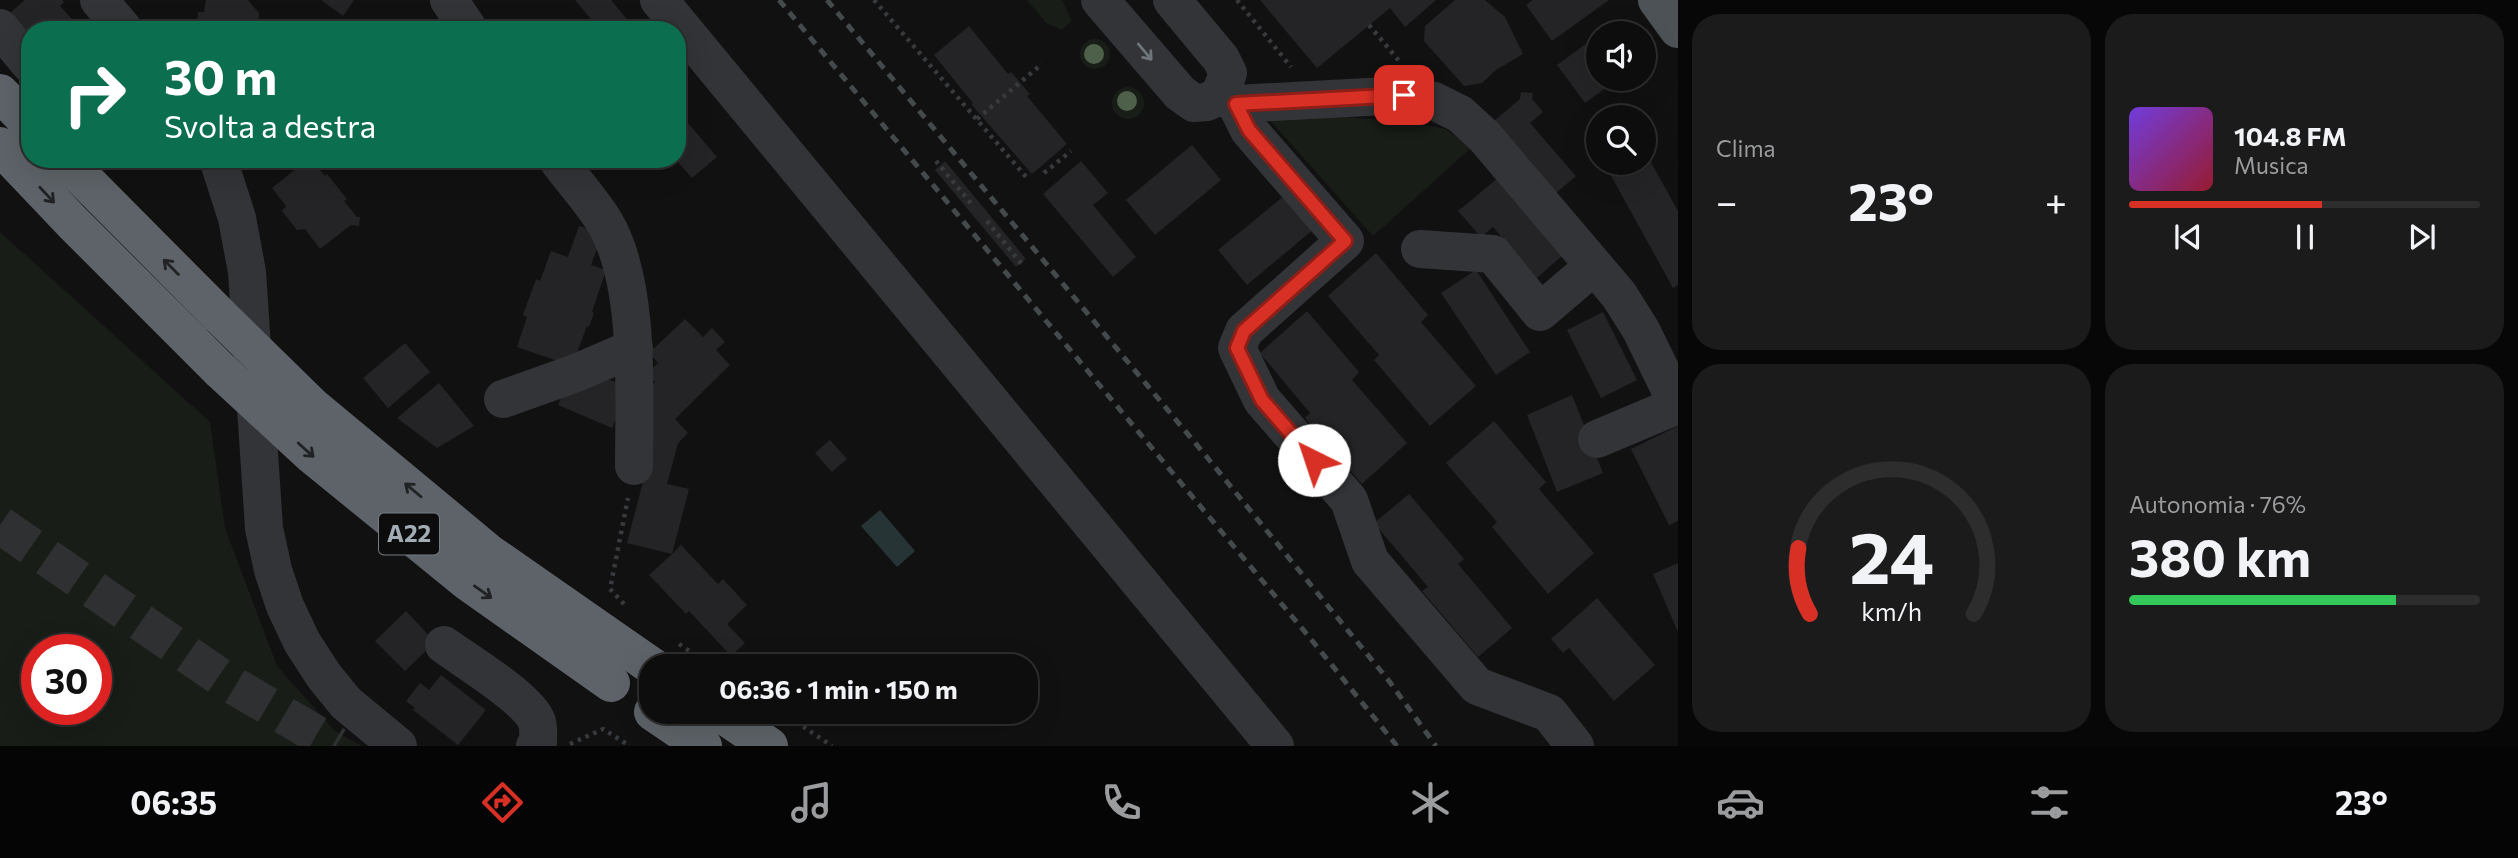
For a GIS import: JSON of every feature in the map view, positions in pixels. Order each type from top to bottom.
[{"type":"highway","points":[[0,93],[21,115]]},
{"type":"highway","name":"A22","points":[[0,146],[220,370],[312,455],[468,582],[639,702]]},
{"type":"highway","name":"A22","points":[[73,168],[312,406],[489,553],[639,657]]},
{"type":"highway","name":"A22","points":[[671,724],[703,746]]},
{"type":"highway","points":[[737,724],[769,746]]},
{"type":"main road","points":[[1657,0],[1678,29]]},
{"type":"street","points":[[99,0],[116,21]]},
{"type":"street","points":[[449,0],[463,21]]},
{"type":"street","points":[[660,0],[677,21]]},
{"type":"street","points":[[1100,0],[1180,93],[1194,103],[1404,95],[1434,101],[1460,114],[1485,136],[1619,295],[1641,330],[1678,405],[1597,439]]},
{"type":"street","points":[[1172,0],[1221,58],[1228,73],[1228,100],[1249,130],[1345,241],[1244,331],[1237,348],[1262,400],[1349,500],[1370,561],[1476,686],[1549,713],[1575,746]]},
{"type":"street","points":[[0,28],[21,53]]},
{"type":"street","points":[[686,32],[1275,746]]},
{"type":"street","points":[[221,168],[237,218],[247,272],[263,517],[273,570],[285,606],[302,642],[324,676],[346,703],[398,746]]},
{"type":"street","points":[[563,168],[606,224],[623,268],[634,348],[634,466]]},
{"type":"street","points":[[1420,249],[1493,254],[1541,312],[1594,265]]},
{"type":"street","points":[[503,399],[576,373],[634,348]]},
{"type":"street","points":[[444,645],[531,711],[538,724],[538,744],[535,746]]},
{"type":"path","points":[[874,0],[1027,178]]},
{"type":"path","points":[[1237,0],[1318,100]]},
{"type":"path","points":[[1369,24],[1402,64],[1404,95]]},
{"type":"path","points":[[977,119],[1042,64]]},
{"type":"path","points":[[1044,173],[1070,151]]},
{"type":"path","points":[[936,161],[974,208]]},
{"type":"path","points":[[987,221],[1024,267]]},
{"type":"path","points":[[610,589],[634,466]]},
{"type":"path","points":[[800,724],[832,746]]},
{"type":"path","points":[[566,746],[603,729],[630,746]]},
{"type":"shaded area","points":[[1027,0],[1062,0],[1072,21],[1062,30],[1046,23]]},
{"type":"shaded area","points":[[1095,39],[1101,40],[1109,48],[1109,60],[1101,68],[1095,69],[1089,68],[1081,60],[1080,54],[1081,48],[1089,40]]},
{"type":"shaded area","points":[[1128,87],[1139,92],[1144,103],[1139,114],[1128,119],[1117,114],[1112,103],[1117,92]]},
{"type":"shaded area","points":[[1300,114],[1412,122],[1445,129],[1471,148],[1373,236],[1268,118]]},
{"type":"shaded area","points":[[0,232],[210,422],[225,528],[277,666],[335,731],[362,746],[0,746]]},
{"type":"shaded area","points":[[880,510],[915,551],[897,567],[861,526]]},
{"type":"building","points":[[25,0],[62,0],[64,2],[60,6],[72,19],[21,21],[21,24],[11,12]]},
{"type":"building","points":[[206,0],[248,0],[259,13],[258,21],[197,21],[198,12],[204,12]]},
{"type":"building","points":[[321,0],[354,0],[343,16]]},
{"type":"building","points":[[575,0],[611,0],[628,21],[592,21]]},
{"type":"building","points":[[1260,0],[1436,0],[1405,27],[1390,8],[1317,68]]},
{"type":"building","points":[[1455,0],[1485,0],[1505,17],[1523,54],[1496,70],[1482,83],[1464,86],[1424,41],[1425,26]]},
{"type":"building","points":[[1533,0],[1609,0],[1552,41],[1526,5]]},
{"type":"building","points":[[969,26],[1008,74],[1011,72],[1030,94],[1027,96],[1067,144],[1032,174],[971,104],[973,103],[934,55]]},
{"type":"building","points":[[1586,44],[1586,91],[1602,91],[1585,103],[1557,65]]},
{"type":"building","points":[[1521,92],[1533,93],[1532,99],[1543,112],[1530,123],[1576,176],[1556,193],[1494,121],[1520,99]]},
{"type":"building","points":[[686,121],[717,157],[692,178],[683,168],[686,168]]},
{"type":"building","points":[[1192,145],[1221,180],[1155,235],[1126,200]]},
{"type":"building","points":[[945,161],[1026,259],[1016,267],[935,170]]},
{"type":"building","points":[[1081,161],[1108,193],[1093,205],[1136,257],[1113,277],[1043,194]]},
{"type":"building","points":[[297,168],[319,168],[325,176],[327,174],[347,199],[344,201],[357,217],[360,217],[359,226],[351,225],[320,249],[305,229],[297,230],[282,211],[286,206],[272,188]]},
{"type":"building","points":[[1656,171],[1678,211],[1678,285],[1673,288],[1611,175],[1656,175]]},
{"type":"building","points":[[1498,178],[1564,254],[1537,278],[1493,227],[1481,237],[1458,211]]},
{"type":"building","points":[[1285,195],[1314,229],[1247,285],[1218,250]]},
{"type":"building","points":[[579,226],[603,233],[591,265],[606,270],[592,312],[594,313],[572,366],[517,347],[527,317],[523,315],[536,279],[540,281],[551,251],[568,257]]},
{"type":"building","points":[[1376,253],[1428,315],[1421,322],[1476,386],[1430,426],[1374,360],[1379,355],[1328,296]]},
{"type":"building","points":[[1476,270],[1530,352],[1496,375],[1441,293]]},
{"type":"building","points":[[1307,311],[1359,372],[1352,380],[1407,443],[1362,484],[1305,418],[1310,413],[1260,353]]},
{"type":"building","points":[[1603,312],[1637,380],[1601,398],[1567,330]]},
{"type":"building","points":[[685,319],[703,337],[712,328],[725,342],[716,350],[730,365],[675,419],[688,433],[678,443],[667,484],[689,489],[672,554],[627,543],[644,478],[644,392],[655,382],[647,374],[658,363],[649,353]]},
{"type":"building","points":[[405,343],[430,372],[388,408],[363,378]]},
{"type":"building","points":[[596,374],[629,388],[612,428],[558,405],[567,385]]},
{"type":"building","points":[[439,383],[474,426],[437,448],[397,418]]},
{"type":"building","points":[[1572,395],[1603,473],[1557,492],[1527,415]]},
{"type":"building","points":[[1494,421],[1546,482],[1539,489],[1594,553],[1548,594],[1492,527],[1497,522],[1446,463]]},
{"type":"building","points":[[1678,426],[1678,521],[1669,525],[1631,449]]},
{"type":"building","points":[[830,440],[847,459],[832,472],[815,453]]},
{"type":"building","points":[[1409,494],[1464,559],[1458,564],[1512,628],[1478,657],[1422,591],[1428,587],[1374,523]]},
{"type":"building","points":[[681,545],[718,584],[723,579],[747,605],[727,624],[745,643],[733,654],[729,654],[689,611],[686,614],[649,575]]},
{"type":"building","points":[[1678,563],[1678,632],[1653,574]]},
{"type":"building","points":[[1597,598],[1655,665],[1614,701],[1569,648],[1563,653],[1551,639]]},
{"type":"building","points":[[406,611],[435,642],[405,671],[375,641]]},
{"type":"building","points":[[441,675],[486,710],[458,745],[413,710],[415,708],[406,701],[420,683],[429,690]]},
{"type":"tunnel","points":[[0,525],[226,681],[336,746]]},
{"type":"railway","points":[[779,0],[1397,746]]},
{"type":"railway","points":[[827,0],[1206,456],[1389,681],[1436,746]]},
{"type":"route","points":[[1314,460],[1262,400],[1237,348],[1244,331],[1345,241],[1249,130],[1236,104],[1404,95]]}]
